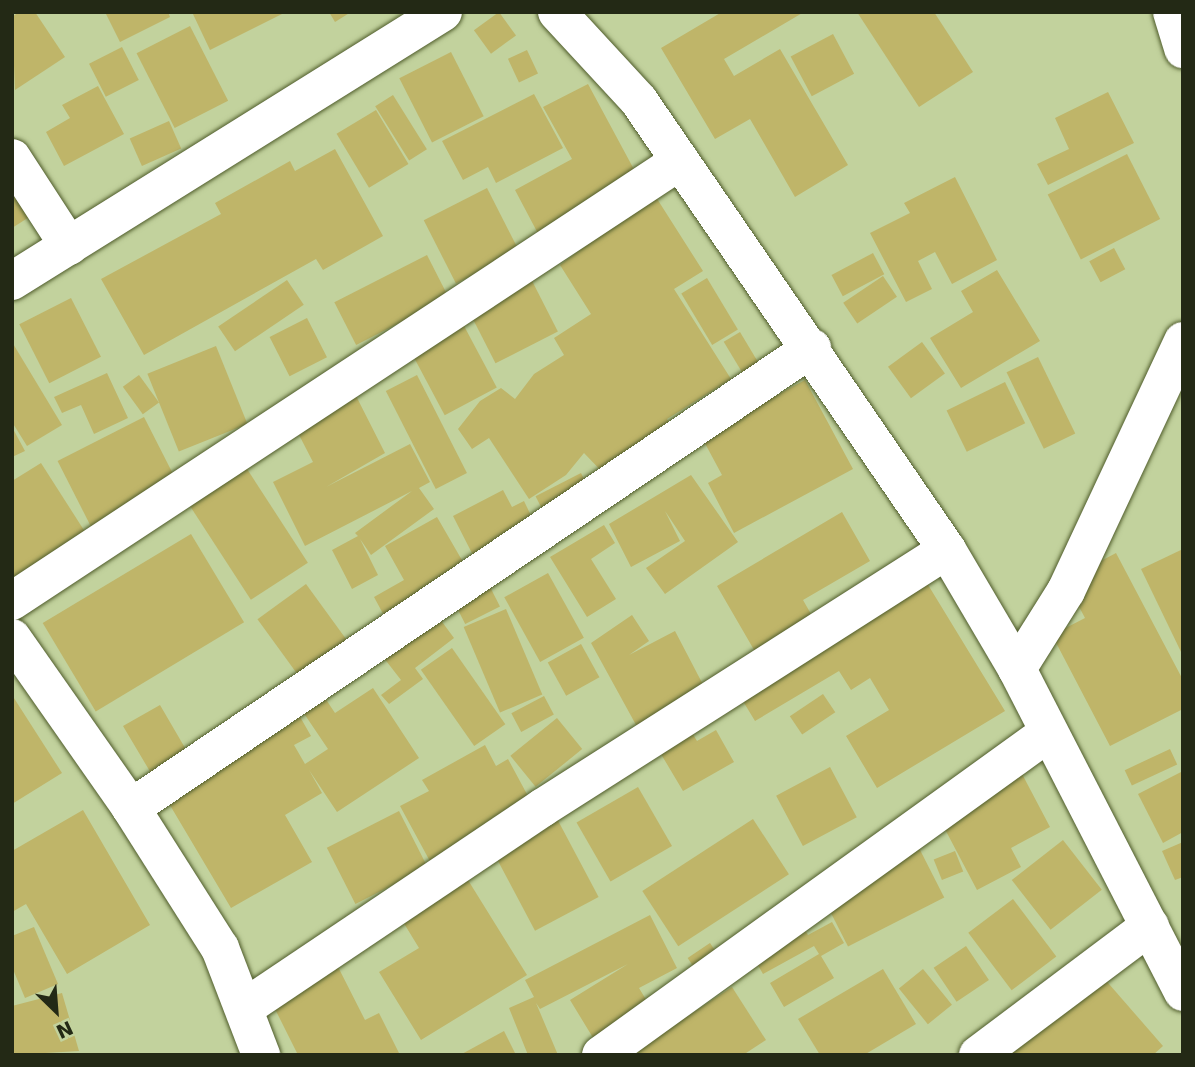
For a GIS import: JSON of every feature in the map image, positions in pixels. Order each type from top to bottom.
[{"type":"street","points":[[12,281],[443,12]]},
{"type":"street","points":[[557,12],[639,101],[812,348],[947,550],[1017,668],[1183,992]]},
{"type":"street","points":[[1172,12],[1183,49]]},
{"type":"street","points":[[12,158],[69,246]]},
{"type":"street","points":[[12,601],[680,161]]},
{"type":"street","points":[[1017,668],[1066,591],[1183,341]]},
{"type":"street","points":[[131,808],[812,348]]},
{"type":"street","points":[[246,1007],[542,808],[947,550]]},
{"type":"street","points":[[12,638],[131,808],[220,948],[246,1007],[261,1055]]},
{"type":"street","points":[[601,1055],[1048,733]]},
{"type":"street","points":[[978,1055],[1150,926]]},
{"type":"building","points":[[19,12],[35,12],[65,57],[15,90],[12,17]]},
{"type":"building","points":[[105,12],[168,12],[170,17],[120,42]]},
{"type":"building","points":[[192,12],[286,12],[210,50]]},
{"type":"building","points":[[329,12],[351,12],[335,22]]},
{"type":"building","points":[[499,12],[516,35],[491,54],[474,30]]},
{"type":"building","points":[[722,12],[804,12],[724,59],[734,76],[780,49],[848,165],[795,197],[750,119],[715,139],[661,48]]},
{"type":"building","points":[[857,12],[934,12],[973,72],[919,107]]},
{"type":"building","points":[[190,26],[228,101],[175,128],[137,53]]},
{"type":"building","points":[[833,34],[854,74],[812,96],[791,57]]},
{"type":"building","points":[[122,47],[139,80],[106,97],[89,64]]},
{"type":"building","points":[[527,50],[538,74],[519,82],[508,59]]},
{"type":"building","points":[[451,52],[484,116],[432,142],[399,78]]},
{"type":"building","points":[[588,84],[644,188],[543,243],[515,190],[572,159],[543,107]]},
{"type":"building","points":[[98,86],[124,134],[64,166],[46,132],[70,118],[62,105]]},
{"type":"building","points":[[1108,92],[1134,143],[1048,185],[1037,164],[1069,149],[1055,118]]},
{"type":"building","points":[[534,94],[563,148],[496,183],[488,167],[463,180],[442,141]]},
{"type":"building","points":[[393,95],[427,149],[409,160],[375,106]]},
{"type":"building","points":[[376,110],[408,164],[369,188],[337,134]]},
{"type":"building","points":[[169,121],[181,148],[142,166],[130,138]]},
{"type":"building","points":[[335,149],[383,236],[323,270],[316,259],[144,355],[101,279],[221,214],[215,203],[290,161],[295,171]]},
{"type":"building","points":[[1127,154],[1160,219],[1081,259],[1048,194]]},
{"type":"building","points":[[955,177],[997,260],[952,284],[935,252],[918,261],[932,289],[906,302],[870,233],[910,213],[904,203]]},
{"type":"building","points":[[12,180],[34,214],[12,228]]},
{"type":"building","points":[[487,188],[519,251],[456,283],[424,220]]},
{"type":"building","points":[[654,194],[703,271],[674,289],[731,379],[667,419],[676,433],[609,479],[584,453],[566,475],[529,499],[489,438],[472,449],[458,429],[480,401],[501,388],[515,399],[534,374],[564,355],[554,338],[591,314],[560,265]]},
{"type":"building","points":[[1114,248],[1125,269],[1101,282],[1089,261]]},
{"type":"building","points":[[873,253],[884,274],[843,296],[832,275]]},
{"type":"building","points":[[427,255],[449,298],[356,345],[334,302]]},
{"type":"building","points":[[997,270],[1040,341],[961,388],[930,338],[973,312],[961,291]]},
{"type":"building","points":[[527,271],[558,332],[496,363],[465,303]]},
{"type":"building","points":[[883,276],[897,297],[857,324],[843,303]]},
{"type":"building","points":[[707,278],[738,329],[712,345],[681,293]]},
{"type":"building","points":[[287,280],[304,305],[235,351],[218,326]]},
{"type":"building","points":[[71,298],[101,357],[49,383],[19,324]]},
{"type":"building","points":[[307,318],[327,357],[290,376],[270,337]]},
{"type":"building","points":[[463,324],[497,388],[445,415],[411,352]]},
{"type":"building","points":[[740,332],[769,380],[753,390],[724,342]]},
{"type":"building","points":[[12,342],[62,425],[27,446],[12,422]]},
{"type":"building","points":[[922,342],[945,374],[911,398],[888,367]]},
{"type":"building","points":[[216,346],[247,424],[179,452],[147,374]]},
{"type":"building","points":[[1038,357],[1075,433],[1044,449],[1007,372]]},
{"type":"building","points":[[107,373],[128,418],[94,434],[81,405],[62,413],[54,397]]},
{"type":"building","points":[[139,375],[159,403],[143,414],[123,387]]},
{"type":"building","points":[[417,375],[467,473],[436,489],[386,391]]},
{"type":"building","points":[[805,380],[853,469],[734,533],[708,483],[722,475],[701,436]]},
{"type":"building","points":[[1005,382],[1025,423],[967,452],[947,410]]},
{"type":"building","points":[[351,386],[385,453],[326,487],[410,444],[430,482],[419,488],[434,509],[371,555],[360,539],[378,575],[352,589],[332,550],[358,536],[355,533],[412,491],[305,546],[273,482],[313,462],[297,431]]},
{"type":"building","points":[[144,417],[179,485],[92,529],[58,461]]},
{"type":"building","points":[[12,427],[25,451],[12,457]]},
{"type":"building","points":[[236,452],[308,563],[251,600],[179,489]]},
{"type":"building","points":[[41,463],[96,549],[12,587],[12,481]]},
{"type":"building","points":[[581,473],[593,497],[548,520],[536,496]]},
{"type":"building","points":[[691,475],[738,542],[665,594],[646,568],[685,541],[665,511],[680,541],[631,567],[609,524]]},
{"type":"building","points":[[503,490],[512,507],[524,501],[537,528],[479,567],[453,516]]},
{"type":"building","points":[[842,512],[870,561],[803,600],[815,621],[757,655],[717,586]]},
{"type":"building","points":[[437,517],[470,574],[387,621],[374,597],[404,580],[385,546]]},
{"type":"building","points":[[604,525],[615,543],[591,559],[616,599],[587,617],[550,557]]},
{"type":"building","points":[[191,534],[244,622],[96,711],[43,623]]},
{"type":"building","points":[[1183,549],[1183,656],[1141,569]]},
{"type":"building","points":[[1116,553],[1183,680],[1183,709],[1110,746],[1052,635],[1085,618],[1065,580]]},
{"type":"building","points":[[919,570],[1005,711],[877,788],[846,736],[889,710],[870,678],[851,690],[839,671],[755,721],[732,683]]},
{"type":"building","points":[[548,573],[584,638],[540,662],[504,597]]},
{"type":"building","points":[[485,577],[500,606],[465,624],[450,595]]},
{"type":"building","points":[[306,584],[362,661],[313,696],[257,619]]},
{"type":"building","points":[[506,609],[542,695],[500,713],[464,627]]},
{"type":"building","points":[[434,611],[454,638],[415,668],[423,679],[389,704],[381,695],[401,680],[380,653]]},
{"type":"building","points":[[632,615],[649,641],[629,655],[675,631],[710,698],[641,734],[591,643]]},
{"type":"building","points":[[581,644],[599,677],[566,696],[548,662]]},
{"type":"building","points":[[452,648],[505,724],[474,746],[421,670]]},
{"type":"building","points":[[373,688],[419,758],[337,812],[309,770],[322,793],[285,815],[312,862],[231,908],[123,726],[160,705],[195,765],[295,708],[311,736],[294,745],[305,764],[328,749],[303,712],[325,698],[335,713]]},
{"type":"building","points":[[823,694],[835,712],[802,735],[790,716]]},
{"type":"building","points":[[12,695],[62,773],[12,804]]},
{"type":"building","points":[[544,696],[554,715],[521,732],[511,713]]},
{"type":"building","points":[[557,718],[582,749],[536,787],[510,756]]},
{"type":"building","points":[[688,726],[697,741],[716,730],[734,762],[683,791],[655,744]]},
{"type":"building","points":[[485,745],[496,766],[508,759],[535,809],[432,865],[400,806],[429,791],[422,780]]},
{"type":"building","points":[[1170,749],[1177,764],[1132,786],[1125,770]]},
{"type":"building","points":[[1011,753],[1050,827],[1011,848],[1021,867],[977,890],[928,797]]},
{"type":"building","points":[[830,767],[857,817],[803,846],[776,796]]},
{"type":"building","points":[[1183,771],[1183,832],[1163,843],[1138,794]]},
{"type":"building","points":[[638,787],[672,846],[611,881],[577,822]]},
{"type":"building","points":[[83,810],[150,925],[67,974],[26,904],[12,912],[12,851]]},
{"type":"building","points":[[399,811],[428,867],[355,904],[327,848]]},
{"type":"building","points":[[554,813],[599,897],[535,931],[490,847]]},
{"type":"building","points":[[753,819],[789,874],[678,946],[642,891]]},
{"type":"building","points":[[1063,840],[1102,890],[1051,930],[1012,880]]},
{"type":"building","points":[[1183,842],[1183,877],[1175,880],[1162,851]]},
{"type":"building","points":[[917,844],[944,897],[848,946],[821,893]]},
{"type":"building","points":[[955,851],[963,871],[942,880],[934,860]]},
{"type":"building","points":[[463,872],[527,975],[421,1040],[379,972],[419,948],[397,912]]},
{"type":"building","points":[[1013,899],[1056,957],[1012,990],[968,933]]},
{"type":"building","points":[[790,905],[808,935],[832,922],[844,943],[821,956],[834,978],[784,1007],[770,983],[819,954],[814,946],[763,974],[740,934]]},
{"type":"building","points":[[650,915],[677,968],[639,988],[651,1008],[595,1041],[570,1000],[628,964],[540,1009],[536,1003],[558,1055],[528,1055],[509,1008],[534,997],[525,980]]},
{"type":"building","points":[[34,927],[58,984],[25,998],[12,967],[12,936]]},
{"type":"building","points":[[710,943],[720,958],[698,973],[688,958]]},
{"type":"building","points":[[966,946],[989,980],[957,1002],[934,968]]},
{"type":"building","points":[[333,957],[365,1020],[379,1013],[400,1055],[298,1055],[266,991]]},
{"type":"building","points":[[1089,961],[1163,1046],[1153,1055],[985,1055]]},
{"type":"building","points":[[883,969],[916,1024],[864,1055],[820,1055],[798,1019]]},
{"type":"building","points":[[923,969],[952,1005],[928,1024],[899,989]]},
{"type":"building","points":[[732,987],[766,1040],[743,1055],[639,1055],[636,1050]]},
{"type":"building","points":[[62,993],[79,1051],[12,1055],[12,1006]]},
{"type":"building","points":[[504,1031],[516,1055],[460,1055]]}]
